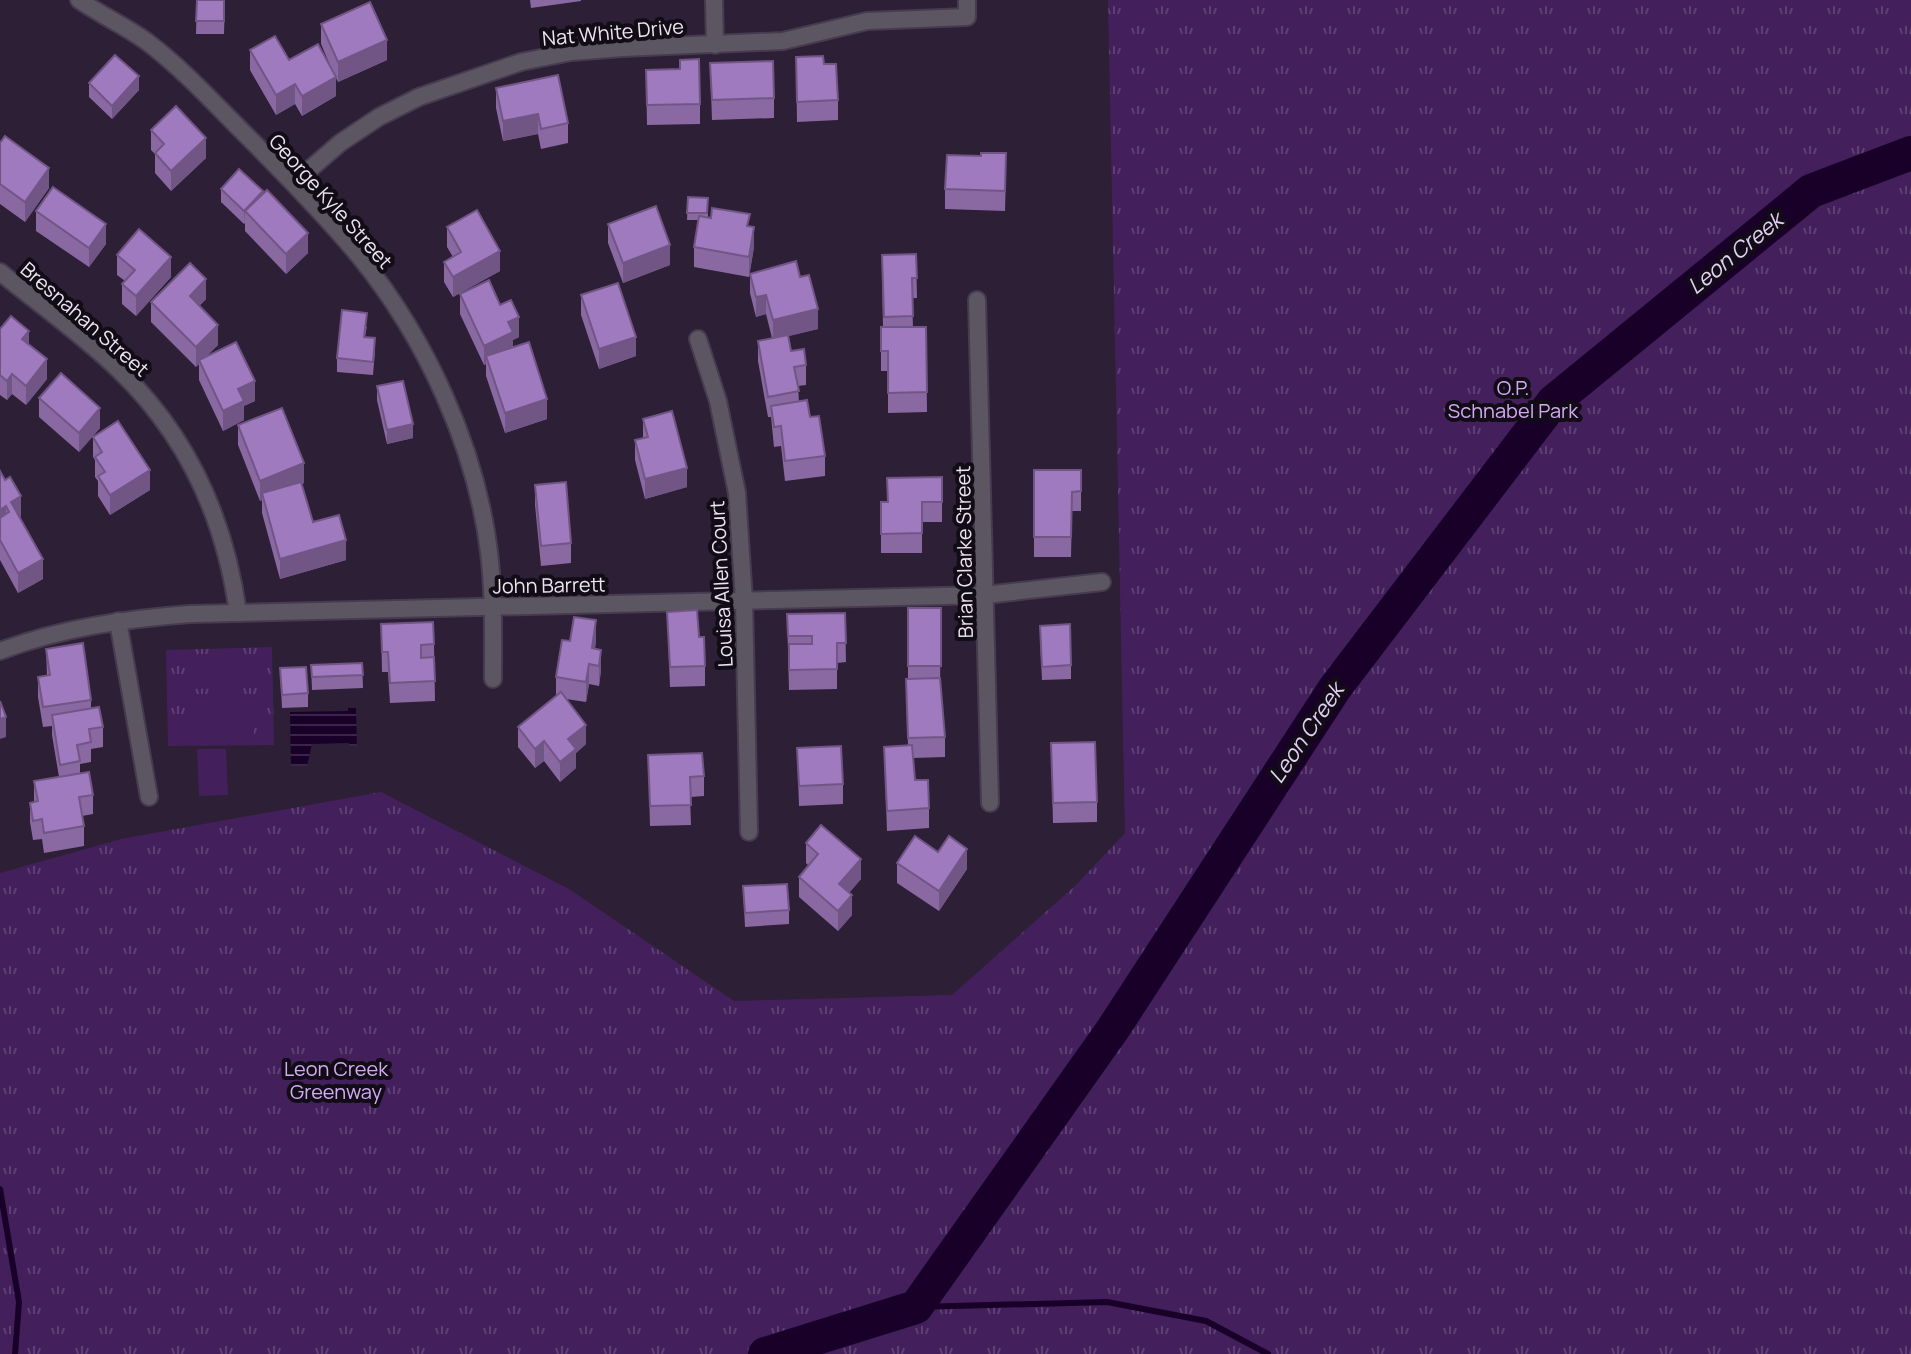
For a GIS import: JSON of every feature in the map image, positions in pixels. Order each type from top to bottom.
[{"type":"street","name":"George Kyle Street","points":[[79,0],[144,40],[171,62],[294,183],[360,256],[398,310],[430,366],[456,426],[477,490],[489,550],[494,606],[493,679]]},
{"type":"street","points":[[97,12],[110,0]]},
{"type":"street","points":[[714,0],[715,45]]},
{"type":"street","name":"Nat White Drive","points":[[294,183],[340,143],[379,117],[419,97],[521,62],[571,52],[783,41],[867,21],[967,8]]},
{"type":"street","name":"Bresnahan Street","points":[[0,272],[117,368],[170,428],[191,462],[218,523],[233,575],[238,613]]},
{"type":"street","name":"Brian Clarke Street","points":[[977,300],[990,803]]},
{"type":"street","name":"Louisa Allen Court","points":[[698,339],[718,401],[737,493],[744,601],[749,832]]},
{"type":"street","name":"John Barrett","points":[[0,651],[47,636],[118,621],[238,613],[985,595],[1102,582]]},
{"type":"street","points":[[118,621],[149,797]]},
{"type":"green space","name":"O.P. Schnabel Park","points":[[1108,0],[1911,0],[1911,1354],[0,1354],[0,873],[121,839],[381,792],[569,889],[734,1001],[952,995],[1075,886],[1125,833]]},
{"type":"green space","points":[[272,647],[274,745],[168,746],[166,650]]},
{"type":"green space","points":[[252,656],[253,688],[185,689],[185,658]]},
{"type":"green space","points":[[253,704],[254,735],[186,736],[185,705]]},
{"type":"green space","points":[[197,749],[226,749],[228,795],[199,796]]},
{"type":"shaded area","points":[[348,708],[356,708],[357,746],[349,746],[349,743],[312,744],[307,766],[291,766],[290,712],[348,711]]},
{"type":"building","points":[[197,0],[224,0],[224,21],[196,21]]},
{"type":"building","points":[[370,2],[387,40],[338,62],[321,24]]},
{"type":"building","points":[[275,36],[289,60],[318,44],[336,77],[302,96],[295,84],[276,95],[250,50]]},
{"type":"building","points":[[115,55],[139,76],[112,106],[89,83]]},
{"type":"building","points":[[823,56],[824,64],[836,64],[838,100],[797,102],[796,57]]},
{"type":"building","points":[[699,59],[700,104],[647,105],[646,70],[680,69],[680,60]]},
{"type":"building","points":[[773,61],[774,98],[712,100],[710,63]]},
{"type":"building","points":[[558,75],[568,123],[541,129],[538,114],[503,121],[496,88]]},
{"type":"building","points":[[176,106],[206,138],[171,171],[155,153],[164,144],[151,130]]},
{"type":"building","points":[[5,136],[49,168],[25,202],[0,184],[0,143]]},
{"type":"building","points":[[981,153],[1006,153],[1005,191],[945,189],[947,155],[981,156]]},
{"type":"building","points":[[239,169],[263,191],[244,211],[221,189]]},
{"type":"building","points":[[53,187],[106,224],[89,248],[36,211]]},
{"type":"building","points":[[267,190],[308,233],[286,254],[245,211]]},
{"type":"building","points":[[688,197],[708,198],[707,213],[687,213]]},
{"type":"building","points":[[656,206],[670,245],[623,263],[608,224]]},
{"type":"building","points":[[712,208],[750,214],[747,226],[754,227],[749,257],[694,247],[699,216],[711,218]]},
{"type":"building","points":[[477,210],[500,251],[453,277],[444,262],[461,252],[447,227]]},
{"type":"building","points":[[139,229],[171,257],[136,296],[122,284],[135,270],[117,255]]},
{"type":"building","points":[[916,254],[917,278],[912,278],[913,316],[884,317],[882,255]]},
{"type":"building","points":[[796,261],[800,277],[809,275],[818,309],[773,320],[766,295],[756,297],[750,274]]},
{"type":"building","points":[[190,263],[206,279],[190,296],[218,325],[196,347],[151,302]]},
{"type":"building","points":[[489,280],[500,305],[511,300],[519,317],[508,322],[513,332],[484,346],[460,294]]},
{"type":"building","points":[[618,283],[636,337],[599,349],[581,295]]},
{"type":"building","points":[[342,310],[367,313],[364,337],[375,338],[373,362],[337,358]]},
{"type":"building","points":[[11,316],[29,331],[22,339],[47,359],[26,386],[12,374],[7,381],[0,375],[0,329]]},
{"type":"building","points":[[881,327],[926,327],[927,392],[888,393],[888,351],[881,351]]},
{"type":"building","points":[[788,335],[791,351],[804,349],[806,365],[794,367],[799,391],[768,397],[758,341]]},
{"type":"building","points":[[236,342],[255,381],[238,389],[244,401],[223,411],[199,360]]},
{"type":"building","points":[[529,342],[547,399],[505,413],[486,356]]},
{"type":"building","points":[[61,373],[100,408],[79,433],[39,398]]},
{"type":"building","points":[[403,381],[413,424],[387,430],[377,386]]},
{"type":"building","points":[[807,400],[810,417],[819,416],[825,456],[785,461],[781,426],[774,427],[771,406]]},
{"type":"building","points":[[282,408],[304,463],[260,481],[238,425]]},
{"type":"building","points":[[672,411],[687,468],[645,479],[635,440],[648,437],[643,419]]},
{"type":"building","points":[[118,421],[150,470],[110,495],[98,476],[105,472],[95,457],[102,452],[93,437]]},
{"type":"building","points":[[1034,470],[1081,470],[1081,491],[1072,492],[1071,537],[1034,537]]},
{"type":"building","points":[[0,471],[5,480],[10,477],[21,496],[11,502],[43,559],[18,573],[0,540],[0,518],[9,512],[6,506],[0,510]]},
{"type":"building","points":[[942,477],[942,502],[922,502],[922,533],[881,534],[881,502],[888,502],[887,478]]},
{"type":"building","points":[[301,482],[313,522],[339,515],[346,540],[280,559],[262,493]]},
{"type":"building","points":[[566,482],[571,543],[541,546],[535,485]]},
{"type":"building","points":[[908,608],[941,608],[941,666],[908,666]]},
{"type":"building","points":[[697,610],[699,637],[704,637],[705,666],[670,667],[667,612]]},
{"type":"building","points":[[845,613],[846,643],[837,643],[837,669],[789,670],[789,644],[812,644],[812,636],[788,636],[787,614]]},
{"type":"building","points":[[574,617],[596,620],[592,648],[601,650],[599,666],[589,664],[586,682],[556,677],[562,640],[570,641]]},
{"type":"building","points":[[433,622],[434,644],[421,645],[421,658],[434,657],[435,681],[390,683],[388,652],[382,652],[381,624]]},
{"type":"building","points":[[1070,624],[1071,665],[1042,667],[1040,626]]},
{"type":"building","points":[[83,643],[91,700],[43,707],[38,677],[50,675],[46,649]]},
{"type":"building","points":[[362,663],[363,675],[312,677],[311,665]]},
{"type":"building","points":[[306,667],[308,693],[282,695],[280,668]]},
{"type":"building","points":[[940,678],[945,737],[908,738],[906,679]]},
{"type":"building","points":[[561,692],[586,725],[568,739],[576,749],[560,762],[544,741],[535,749],[518,727]]},
{"type":"building","points":[[0,701],[6,717],[0,719]]},
{"type":"building","points":[[99,707],[103,727],[89,729],[91,742],[77,745],[80,761],[60,765],[52,715]]},
{"type":"building","points":[[1095,742],[1097,802],[1053,803],[1051,743]]},
{"type":"building","points":[[912,745],[915,780],[928,780],[929,808],[887,811],[884,747]]},
{"type":"building","points":[[841,746],[843,784],[799,786],[797,748]]},
{"type":"building","points":[[702,753],[704,776],[690,777],[691,805],[650,806],[648,755]]},
{"type":"building","points":[[89,772],[93,795],[79,797],[84,826],[44,833],[42,819],[33,821],[30,803],[38,801],[34,781]]},
{"type":"building","points":[[821,825],[861,859],[839,884],[852,895],[838,911],[799,877],[818,854],[806,843]]},
{"type":"building","points":[[915,836],[938,852],[949,836],[967,849],[939,891],[897,863]]},
{"type":"building","points":[[787,884],[789,910],[745,913],[743,886]]},
{"type":"waterway","name":"Leon Creek","points":[[765,1354],[916,1307],[1113,1029],[1335,688],[1553,402],[1811,191],[1911,153]]},
{"type":"waterway","points":[[0,1189],[19,1302],[15,1354]]},
{"type":"waterway","points":[[916,1307],[1107,1302],[1206,1321],[1268,1354]]},
{"type":"park label","name":"Leon Creek Greenway","points":[[336,1080]]}]
